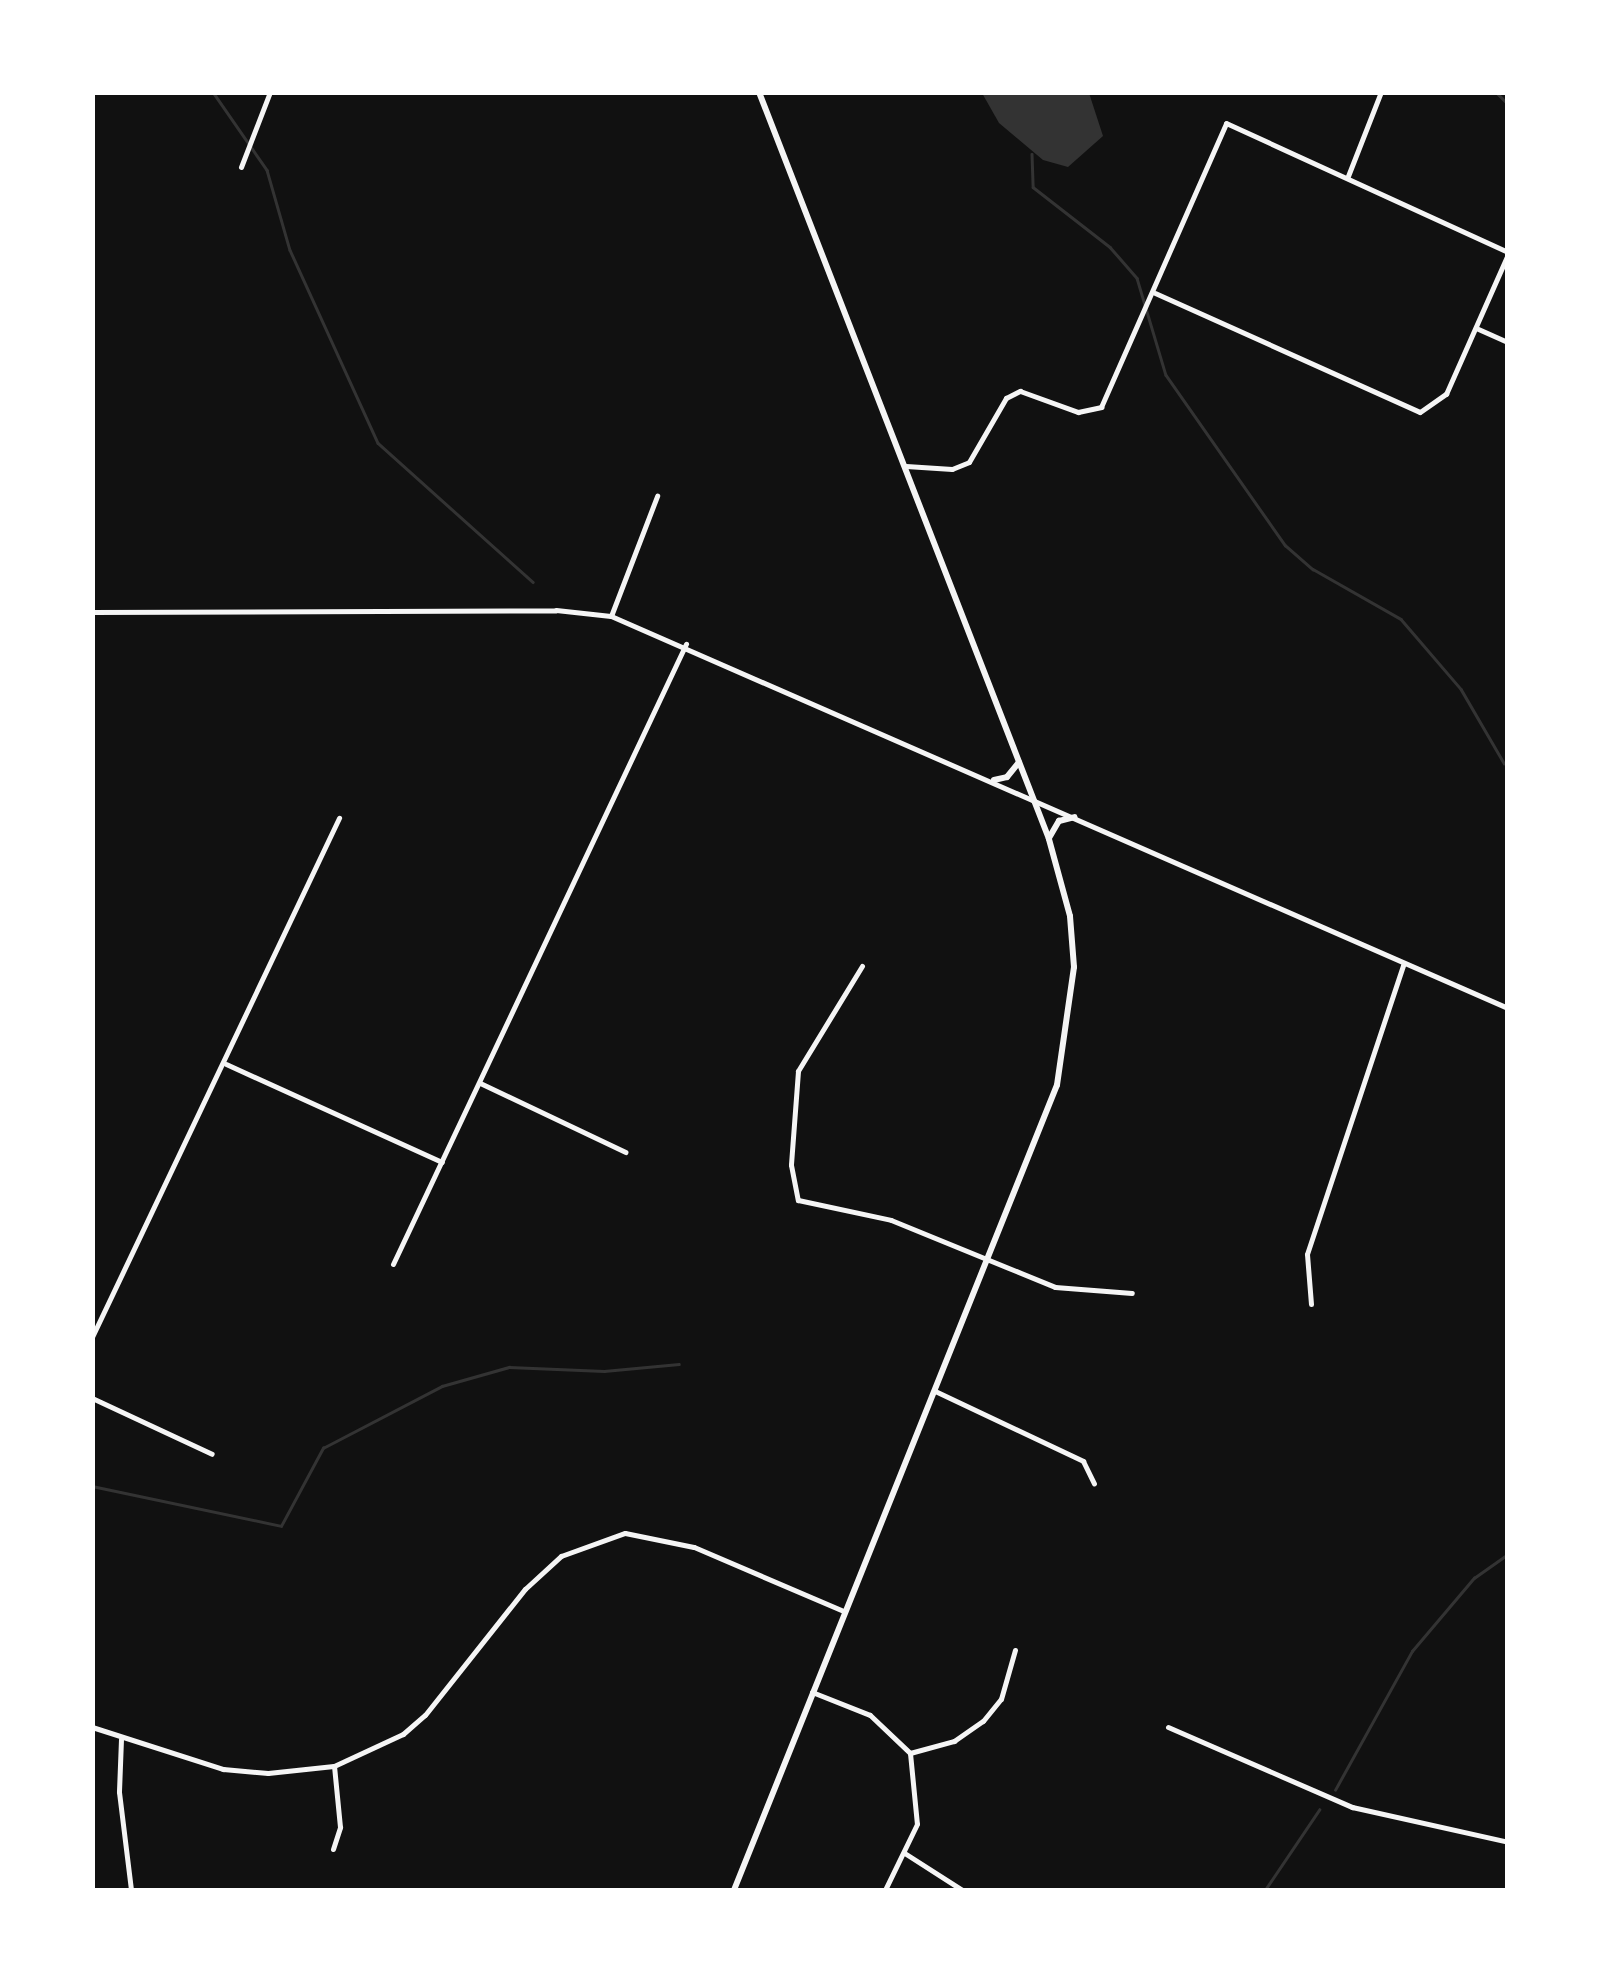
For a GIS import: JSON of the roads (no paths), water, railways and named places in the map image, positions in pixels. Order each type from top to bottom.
[{"type":"street","points":[[241,166],[270,92]]},
{"type":"street","points":[[734,1890],[843,1611],[1058,1085],[1069,1031],[1070,916],[1049,840],[759,92]]},
{"type":"street","points":[[1348,176],[1381,92]]},
{"type":"street","points":[[906,466],[952,469],[969,462],[1006,398],[1020,390],[1078,412],[1101,407],[1226,123],[1508,253],[1446,394],[1420,412],[1153,292]]},
{"type":"street","points":[[1476,328],[1508,342]]},
{"type":"street","points":[[611,616],[658,496]]},
{"type":"street","points":[[92,612],[556,610],[611,616],[686,644],[1403,965],[1508,1008]]},
{"type":"street","points":[[393,1264],[686,644]]},
{"type":"street","points":[[994,780],[1006,778],[1020,761]]},
{"type":"street","points":[[1049,840],[1059,821],[1074,817]]},
{"type":"street","points":[[92,1337],[339,818]]},
{"type":"street","points":[[1311,1304],[1310,1243],[1403,965]]},
{"type":"street","points":[[862,966],[798,1071],[793,1191],[806,1203],[868,1213],[1070,1291],[1132,1293]]},
{"type":"street","points":[[225,1064],[442,1162]]},
{"type":"street","points":[[480,1083],[625,1152]]},
{"type":"street","points":[[934,1391],[1083,1461],[1094,1484]]},
{"type":"street","points":[[92,1398],[212,1454]]},
{"type":"street","points":[[92,1727],[223,1769],[268,1773],[334,1766],[403,1734],[425,1715],[533,1580],[596,1539],[659,1535],[843,1611]]},
{"type":"street","points":[[910,1753],[954,1740],[983,1721],[1001,1699],[1015,1650]]},
{"type":"street","points":[[812,1692],[870,1715],[910,1753],[920,1800],[904,1853],[884,1890]]},
{"type":"street","points":[[1168,1728],[1352,1807],[1508,1842]]},
{"type":"street","points":[[121,1739],[119,1792],[131,1890]]},
{"type":"street","points":[[334,1766],[340,1827],[334,1849]]},
{"type":"street","points":[[904,1853],[962,1890]]},
{"type":"waterway","points":[[213,92],[267,170],[290,250],[378,443],[533,582]]},
{"type":"waterway","points":[[1496,92],[1508,104]]},
{"type":"waterway","points":[[1032,154],[1033,187],[1110,247],[1137,278],[1166,375],[1285,545],[1313,569],[1401,619],[1461,689],[1504,763]]},
{"type":"waterway","points":[[92,1486],[281,1526],[323,1448],[442,1386],[509,1367],[604,1371],[679,1364]]},
{"type":"waterway","points":[[1335,1790],[1412,1651],[1474,1578],[1508,1554]]},
{"type":"waterway","points":[[1265,1890],[1319,1810]]}]
